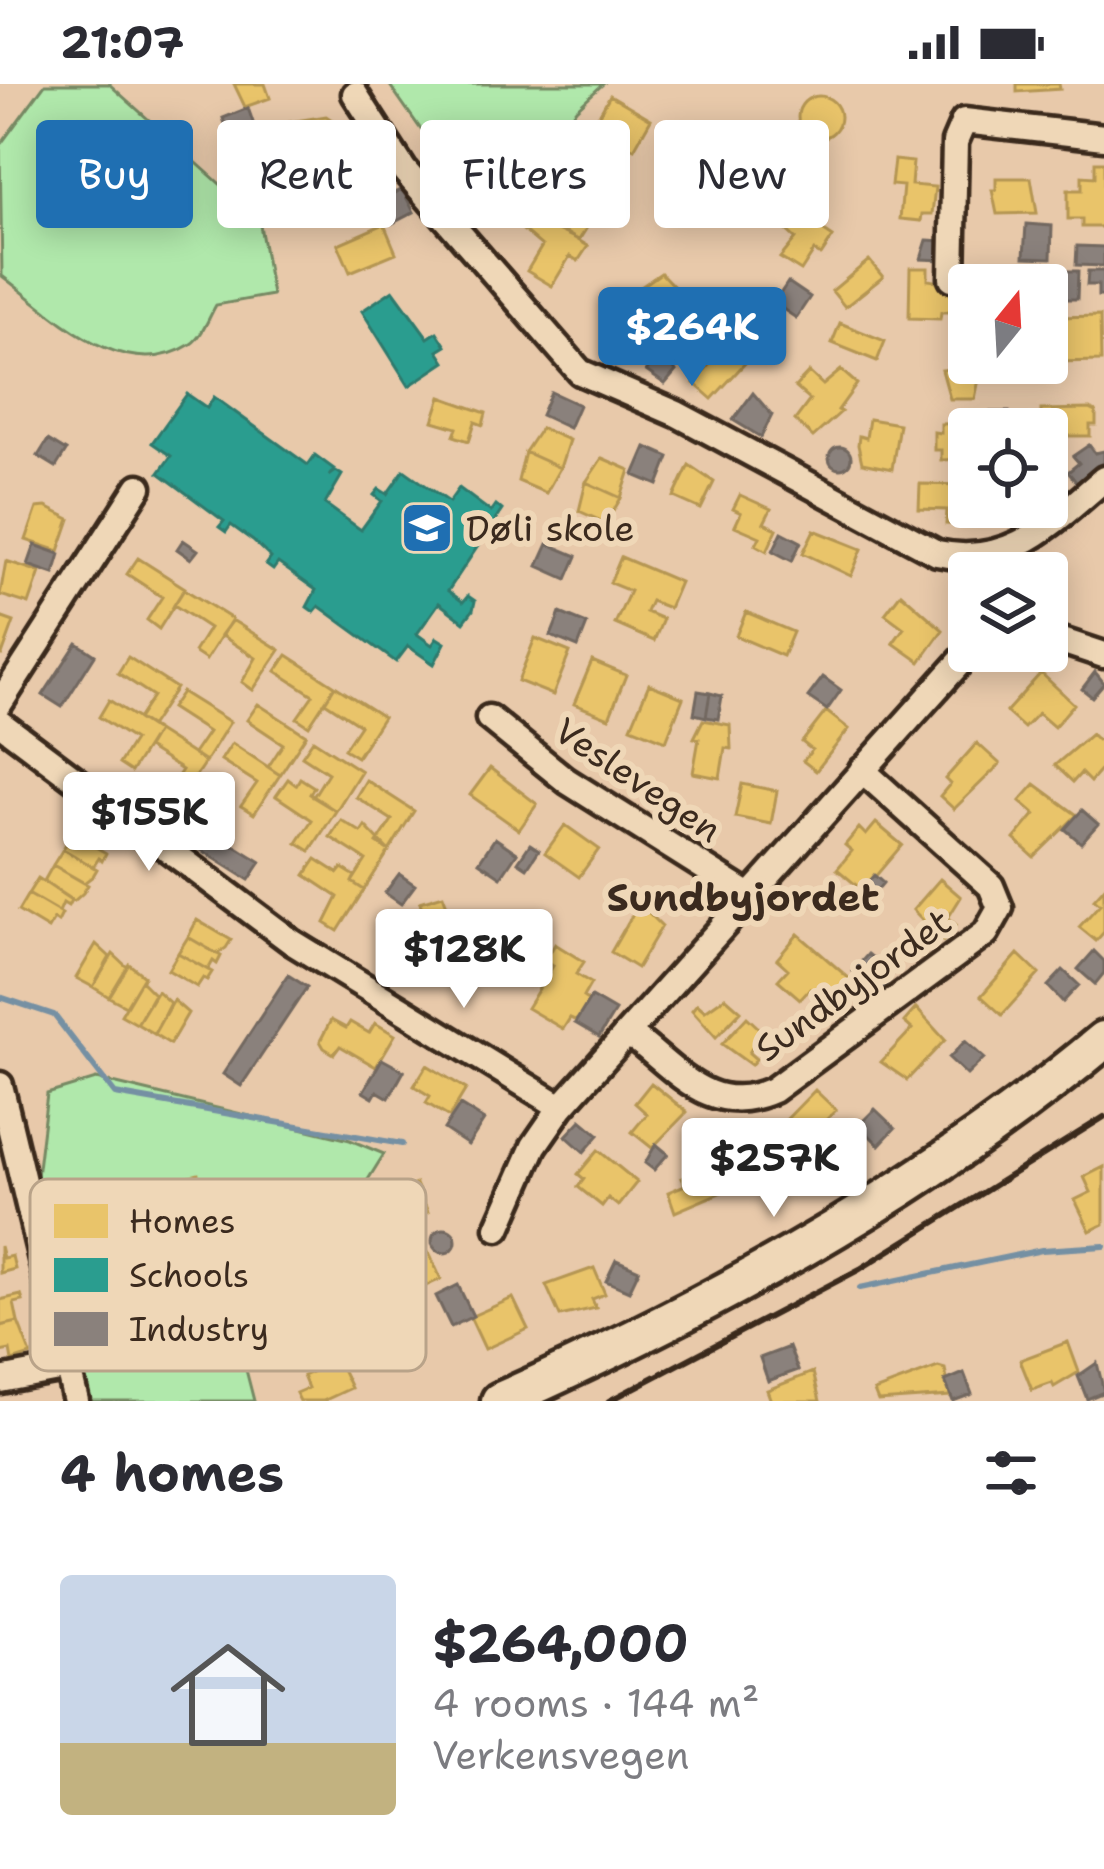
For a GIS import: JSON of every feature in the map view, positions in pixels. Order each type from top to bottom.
[{"type":"main road","points":[[500,1401],[683,1312],[852,1217],[995,1122],[1104,1040]]},
{"type":"street","points":[[355,94],[404,170],[562,358],[605,386],[677,414],[937,553],[962,559],[1019,547],[1104,479]]},
{"type":"street","points":[[952,264],[955,142],[964,121],[1104,137]]},
{"type":"street","points":[[0,703],[139,487]]},
{"type":"street","points":[[1068,643],[1104,655]]},
{"type":"street","points":[[498,1228],[534,1146],[561,1107],[631,1035],[951,672]]},
{"type":"street","name":"Veslevegen","points":[[489,718],[567,781],[751,897]]},
{"type":"street","points":[[0,723],[292,942],[561,1107]]},
{"type":"street","name":"Sundbyjordet","points":[[631,1035],[708,1093],[726,1102],[748,1102],[772,1090],[986,933],[1000,908],[991,886],[862,770]]},
{"type":"street","points":[[1,1094],[30,1210]]},
{"type":"street","points":[[0,1380],[48,1371]]},
{"type":"street","points":[[70,1371],[76,1401]]},
{"type":"green space","points":[[45,84],[109,84],[149,120],[36,120],[36,228],[193,228],[193,160],[217,181],[217,228],[261,228],[272,295],[216,305],[191,344],[165,355],[140,357],[90,340],[2,276],[0,145]]},
{"type":"green space","points":[[389,84],[603,84],[567,120],[420,120],[420,128]]},
{"type":"green space","points":[[96,1079],[350,1140],[384,1154],[368,1179],[37,1179],[47,1094]]},
{"type":"green space","points":[[59,1371],[246,1371],[254,1401],[63,1401]]},
{"type":"building: Homes","points":[[234,84],[265,84],[270,98],[245,107]]},
{"type":"building: Homes","points":[[1017,84],[1059,84],[1060,89],[1017,92]]},
{"type":"building: Homes","points":[[610,95],[651,119],[634,149],[630,147],[630,120],[596,120]]},
{"type":"building: Homes","points":[[811,97],[827,97],[839,109],[839,125],[829,136],[829,120],[798,120],[799,109]]},
{"type":"building: Homes","points":[[894,160],[913,162],[911,185],[935,187],[932,214],[922,214],[921,221],[900,219],[903,186],[891,185]]},
{"type":"building: Homes","points":[[1095,162],[1104,162],[1104,227],[1082,227],[1082,219],[1068,219],[1068,190],[1082,190],[1082,176],[1095,177]]},
{"type":"building: Homes","points":[[996,178],[1031,178],[1037,213],[997,214],[992,190],[996,190]]},
{"type":"building: Homes","points":[[386,228],[396,253],[350,272],[338,244]]},
{"type":"building: Homes","points":[[553,228],[587,228],[579,240]]},
{"type":"building: Homes","points":[[558,228],[588,246],[578,261],[570,256],[552,286],[527,271],[542,246],[523,230]]},
{"type":"building: Homes","points":[[784,228],[820,228],[833,237],[821,255],[814,251],[801,271],[780,258],[796,239]]},
{"type":"building: Homes","points":[[869,260],[883,277],[845,307],[832,291]]},
{"type":"building: Homes","points":[[910,268],[928,268],[928,280],[948,283],[948,312],[941,312],[940,319],[909,318]]},
{"type":"building: Homes","points":[[661,273],[680,293],[625,340],[602,314]]},
{"type":"building: Homes","points":[[1100,316],[1101,361],[1068,362],[1068,317]]},
{"type":"building: Homes","points":[[840,323],[885,341],[877,361],[832,343]]},
{"type":"building: Homes","points":[[709,331],[726,346],[740,333],[758,349],[712,399],[694,383],[710,364],[693,349]]},
{"type":"building: Homes","points":[[841,370],[857,384],[841,412],[813,437],[795,420],[810,400],[795,387],[809,372],[823,385]]},
{"type":"building: Homes","points":[[942,370],[948,370],[948,384],[978,384],[975,399],[950,399]]},
{"type":"building: Homes","points":[[441,397],[486,413],[483,425],[475,422],[469,441],[454,436],[457,428],[433,421]]},
{"type":"building: Homes","points":[[1068,409],[1096,412],[1090,436],[1068,436]]},
{"type":"building: Homes","points":[[869,419],[899,424],[892,469],[862,463],[859,436],[866,438]]},
{"type":"building: Homes","points":[[941,424],[948,424],[948,460],[941,460],[941,450],[934,450],[934,432],[941,433]]},
{"type":"building: Homes","points":[[541,428],[569,440],[560,468],[525,452]]},
{"type":"building: Homes","points":[[525,452],[560,468],[546,493],[518,481]]},
{"type":"building: Homes","points":[[602,458],[630,470],[621,498],[586,482]]},
{"type":"building: Homes","points":[[689,465],[714,482],[701,509],[674,497]]},
{"type":"building: Homes","points":[[586,482],[621,498],[606,523],[579,511]]},
{"type":"building: Homes","points":[[920,484],[948,485],[948,524],[947,510],[919,509]]},
{"type":"building: Homes","points":[[740,495],[771,509],[764,523],[777,529],[767,551],[756,545],[760,537],[735,526],[741,513],[733,509]]},
{"type":"building: Homes","points":[[46,507],[70,519],[59,551],[26,540],[37,508]]},
{"type":"building: Homes","points":[[814,530],[862,549],[851,576],[803,553]]},
{"type":"building: Homes","points":[[621,557],[680,582],[669,608],[651,601],[646,612],[663,619],[654,641],[615,624],[630,591],[610,583]]},
{"type":"building: Homes","points":[[138,558],[185,588],[159,629],[147,620],[162,597],[127,574]]},
{"type":"building: Homes","points":[[6,561],[40,572],[29,604],[0,595]]},
{"type":"building: Homes","points":[[184,589],[232,619],[206,660],[194,652],[209,628],[174,605]]},
{"type":"building: Homes","points":[[901,593],[943,630],[920,662],[893,643],[904,628],[885,614]]},
{"type":"building: Homes","points":[[746,612],[793,632],[783,656],[736,636]]},
{"type":"building: Homes","points":[[0,617],[14,622],[2,655],[0,655]]},
{"type":"building: Homes","points":[[232,620],[280,650],[253,690],[242,682],[256,658],[221,635]]},
{"type":"building: Homes","points":[[535,638],[570,652],[553,695],[518,681]]},
{"type":"building: Homes","points":[[287,655],[335,686],[309,726],[297,718],[313,695],[276,671]]},
{"type":"building: Homes","points":[[128,657],[176,688],[150,727],[138,719],[153,696],[118,673]]},
{"type":"building: Homes","points":[[592,661],[626,675],[609,718],[574,704]]},
{"type":"building: Homes","points":[[1041,673],[1074,704],[1054,727],[1038,713],[1024,728],[1006,712]]},
{"type":"building: Homes","points":[[649,684],[683,698],[666,741],[631,727]]},
{"type":"building: Homes","points":[[335,686],[383,717],[357,757],[344,749],[360,725],[325,702]]},
{"type":"building: Homes","points":[[182,692],[230,722],[205,762],[193,754],[208,732],[171,708]]},
{"type":"building: Homes","points":[[109,700],[157,731],[131,772],[119,764],[134,740],[99,717]]},
{"type":"building: Homes","points":[[258,704],[306,735],[280,775],[268,767],[283,744],[247,720]]},
{"type":"building: Homes","points":[[826,711],[849,729],[816,771],[803,761],[812,750],[802,742]]},
{"type":"building: Homes","points":[[703,720],[730,725],[731,749],[725,748],[720,778],[693,773],[699,739],[694,738]]},
{"type":"building: Homes","points":[[157,731],[205,762],[178,802],[166,794],[182,770],[147,748]]},
{"type":"building: Homes","points":[[1091,734],[1097,740],[1104,736],[1104,766],[1090,782],[1081,773],[1073,782],[1055,765]]},
{"type":"building: Homes","points":[[313,740],[361,771],[336,811],[313,797],[328,773],[302,756]]},
{"type":"building: Homes","points":[[232,743],[280,775],[254,814],[241,806],[257,783],[221,760]]},
{"type":"building: Homes","points":[[977,743],[1000,764],[954,809],[940,796],[950,784],[945,779]]},
{"type":"building: Homes","points":[[490,768],[537,804],[519,830],[470,795]]},
{"type":"building: Homes","points":[[300,778],[314,787],[310,794],[336,811],[310,851],[297,843],[312,820],[276,796],[288,779],[296,785]]},
{"type":"building: Homes","points":[[366,780],[414,811],[389,851],[377,843],[392,820],[356,797]]},
{"type":"building: Homes","points":[[742,784],[777,791],[771,824],[735,817]]},
{"type":"building: Homes","points":[[1035,784],[1077,815],[1034,857],[1014,839],[1035,814],[1020,801]]},
{"type":"building: Homes","points":[[341,820],[361,832],[365,826],[389,851],[364,890],[352,882],[366,860],[330,837]]},
{"type":"building: Homes","points":[[876,823],[902,845],[863,891],[837,869],[852,851],[845,845],[859,828],[866,835]]},
{"type":"building: Homes","points":[[565,825],[599,849],[579,877],[545,853]]},
{"type":"building: Homes","points":[[72,833],[106,853],[102,861],[99,858],[93,867],[63,849]]},
{"type":"building: Homes","points":[[63,849],[97,869],[93,876],[84,883],[53,865]]},
{"type":"building: Homes","points":[[316,859],[338,873],[342,868],[355,876],[352,882],[364,890],[338,931],[325,923],[338,897],[305,875]]},
{"type":"building: Homes","points":[[53,865],[88,885],[74,901],[44,881]]},
{"type":"building: Homes","points":[[38,878],[71,900],[68,906],[63,903],[59,912],[28,894]]},
{"type":"building: Homes","points":[[940,879],[961,897],[948,918],[956,925],[943,941],[913,910]]},
{"type":"building: Homes","points":[[1104,888],[1104,932],[1096,941],[1079,927],[1100,904],[1094,899]]},
{"type":"building: Homes","points":[[28,894],[62,914],[58,922],[54,919],[48,929],[18,911]]},
{"type":"building: Homes","points":[[443,895],[465,953],[427,965],[422,949],[433,945],[420,902]]},
{"type":"building: Homes","points":[[635,910],[643,914],[646,910],[662,926],[637,968],[611,952]]},
{"type":"building: Homes","points":[[197,920],[231,940],[226,948],[217,954],[188,937]]},
{"type":"building: Homes","points":[[798,934],[851,980],[830,1005],[810,988],[800,999],[778,980],[788,969],[777,959]]},
{"type":"building: Homes","points":[[188,937],[221,956],[217,964],[213,961],[208,970],[178,953]]},
{"type":"building: Homes","points":[[96,944],[110,957],[93,987],[76,978]]},
{"type":"building: Homes","points":[[555,944],[584,962],[576,974],[591,983],[583,997],[589,1001],[577,1021],[570,1018],[563,1029],[527,1008],[553,966],[545,961]]},
{"type":"building: Homes","points":[[178,953],[212,972],[207,980],[203,978],[197,987],[168,970]]},
{"type":"building: Homes","points":[[113,954],[127,967],[109,997],[93,987]]},
{"type":"building: Homes","points":[[1018,954],[1039,974],[1002,1015],[981,996]]},
{"type":"building: Homes","points":[[129,964],[144,976],[126,1006],[109,997]]},
{"type":"building: Homes","points":[[141,981],[154,994],[137,1024],[121,1015]]},
{"type":"building: Homes","points":[[157,991],[170,1003],[154,1034],[137,1024]]},
{"type":"building: Homes","points":[[725,997],[741,1011],[716,1037],[692,1010],[697,1004],[705,1011]]},
{"type":"building: Homes","points":[[173,1000],[188,1013],[170,1044],[154,1034]]},
{"type":"building: Homes","points":[[916,1008],[945,1040],[907,1080],[881,1062],[912,1029],[904,1022]]},
{"type":"building: Homes","points":[[747,1017],[762,1031],[749,1053],[756,1059],[751,1065],[722,1044]]},
{"type":"building: Homes","points":[[331,1020],[346,1028],[350,1022],[369,1033],[375,1023],[395,1035],[376,1067],[340,1046],[334,1054],[324,1048],[320,1041]]},
{"type":"building: Homes","points":[[427,1065],[466,1089],[449,1117],[426,1103],[430,1096],[414,1086]]},
{"type":"building: Homes","points":[[651,1083],[687,1112],[652,1148],[632,1132],[647,1114],[635,1103]]},
{"type":"building: Homes","points":[[815,1090],[836,1110],[801,1145],[781,1125]]},
{"type":"building: Homes","points":[[598,1150],[637,1182],[618,1206],[608,1198],[602,1206],[578,1187],[584,1179],[578,1174]]},
{"type":"building: Homes","points":[[726,1161],[736,1186],[675,1212],[668,1192],[685,1185],[682,1178]]},
{"type":"building: Homes","points":[[1104,1167],[1104,1224],[1090,1231],[1075,1200],[1091,1192],[1084,1177]]},
{"type":"building: Homes","points":[[0,1246],[3,1258],[12,1256],[15,1269],[0,1273]]},
{"type":"building: Homes","points":[[426,1254],[441,1279],[426,1286]]},
{"type":"building: Homes","points":[[594,1268],[605,1294],[592,1299],[596,1308],[560,1316],[546,1285]]},
{"type":"building: Homes","points":[[21,1295],[23,1301],[14,1303],[18,1322],[0,1326],[0,1300]]},
{"type":"building: Homes","points":[[513,1298],[528,1329],[485,1349],[470,1317]]},
{"type":"building: Homes","points":[[18,1322],[30,1355],[12,1361],[10,1350],[0,1352],[0,1326]]},
{"type":"building: Homes","points":[[1068,1342],[1079,1372],[1054,1387],[1052,1383],[1032,1390],[1020,1360]]},
{"type":"building: Homes","points":[[938,1367],[945,1369],[950,1396],[878,1401],[874,1391]]},
{"type":"building: Homes","points":[[314,1371],[343,1371],[351,1388],[323,1401],[300,1401],[296,1393],[308,1388],[303,1376]]},
{"type":"building: Homes","points":[[813,1372],[820,1401],[771,1401],[767,1390]]},
{"type":"building: Schools","points":[[393,290],[428,338],[437,332],[446,346],[438,351],[445,362],[409,386],[362,311]]},
{"type":"building: Schools","name":"Døli skole","points":[[187,394],[207,408],[214,397],[308,465],[315,455],[334,469],[329,476],[336,471],[342,475],[325,504],[361,530],[382,501],[374,495],[379,489],[387,494],[404,470],[449,502],[459,488],[491,512],[496,505],[502,510],[448,591],[463,602],[468,596],[475,601],[473,610],[464,622],[439,603],[417,634],[432,645],[437,638],[445,643],[434,664],[408,646],[396,662],[319,606],[314,612],[307,607],[316,590],[278,563],[273,570],[266,565],[271,558],[253,541],[231,525],[226,532],[219,527],[224,521],[159,473],[171,456],[152,443]]},
{"type":"building: Industry","points":[[248,108],[252,120],[224,120]]},
{"type":"building: Industry","points":[[402,189],[414,212],[396,221],[396,192]]},
{"type":"building: Industry","points":[[1026,224],[1052,226],[1051,258],[1024,257]]},
{"type":"building: Industry","points":[[927,240],[942,241],[942,260],[921,259]]},
{"type":"building: Industry","points":[[1077,246],[1104,247],[1104,266],[1076,265]]},
{"type":"building: Industry","points":[[1068,271],[1078,271],[1077,299],[1068,299]]},
{"type":"building: Industry","points":[[1088,271],[1104,271],[1104,296],[1098,296],[1098,285],[1087,285]]},
{"type":"building: Industry","points":[[788,282],[810,297],[796,318],[774,303]]},
{"type":"building: Industry","points":[[664,351],[676,371],[665,384],[646,371]]},
{"type":"building: Industry","points":[[551,392],[579,405],[569,428],[541,415]]},
{"type":"building: Industry","points":[[753,393],[772,415],[761,437],[733,420]]},
{"type":"building: Industry","points":[[48,440],[66,451],[56,467],[38,456]]},
{"type":"building: Industry","points":[[1089,445],[1095,453],[1104,451],[1104,465],[1077,483],[1068,472],[1079,463],[1073,456]]},
{"type":"building: Industry","points":[[646,447],[669,457],[658,485],[634,475]]},
{"type":"building: Industry","points":[[840,447],[851,458],[840,469],[829,458]]},
{"type":"building: Industry","points":[[782,532],[801,542],[792,561],[773,551]]},
{"type":"building: Industry","points":[[183,540],[198,550],[191,559],[177,549]]},
{"type":"building: Industry","points":[[548,544],[577,556],[567,579],[538,566]]},
{"type":"building: Industry","points":[[35,545],[60,554],[54,574],[28,565]]},
{"type":"building: Industry","points":[[560,613],[587,624],[578,647],[551,636]]},
{"type":"building: Industry","points":[[77,643],[95,655],[62,707],[43,695]]},
{"type":"building: Industry","points":[[1095,672],[1104,683],[1092,697],[1082,689]]},
{"type":"building: Industry","points":[[823,677],[841,690],[827,710],[808,697]]},
{"type":"building: Industry","points":[[698,691],[710,693],[706,717],[694,714]]},
{"type":"building: Industry","points":[[710,693],[722,696],[718,719],[706,717]]},
{"type":"building: Industry","points":[[1082,810],[1098,824],[1081,843],[1065,829]]},
{"type":"building: Industry","points":[[190,818],[261,862],[249,880],[179,836]]},
{"type":"building: Industry","points":[[495,838],[517,853],[501,877],[479,862]]},
{"type":"building: Industry","points":[[530,844],[539,850],[527,868],[518,862]]},
{"type":"building: Industry","points":[[399,874],[415,885],[401,904],[385,893]]},
{"type":"building: Industry","points":[[874,875],[883,883],[869,900],[859,892]]},
{"type":"building: Industry","points":[[1094,951],[1104,961],[1104,973],[1095,984],[1078,969]]},
{"type":"building: Industry","points":[[868,954],[892,974],[880,995],[853,971]]},
{"type":"building: Industry","points":[[1063,970],[1079,985],[1063,1002],[1048,986]]},
{"type":"building: Industry","points":[[288,975],[307,987],[241,1086],[223,1074]]},
{"type":"building: Industry","points":[[591,997],[615,1011],[599,1037],[575,1023]]},
{"type":"building: Industry","points":[[965,1041],[984,1058],[967,1075],[949,1058]]},
{"type":"building: Industry","points":[[382,1059],[404,1071],[389,1098],[377,1091],[373,1098],[363,1092]]},
{"type":"building: Industry","points":[[460,1105],[484,1120],[468,1145],[444,1129]]},
{"type":"building: Industry","points":[[875,1109],[895,1128],[879,1145],[859,1125]]},
{"type":"building: Industry","points":[[581,1120],[599,1135],[584,1152],[566,1136]]},
{"type":"building: Industry","points":[[739,1143],[749,1168],[737,1173],[727,1148]]},
{"type":"building: Industry","points":[[656,1144],[668,1154],[654,1170],[645,1163]]},
{"type":"building: Industry","points":[[444,1229],[456,1241],[444,1253],[432,1241]]},
{"type":"building: Industry","points":[[616,1260],[639,1270],[629,1291],[606,1281]]},
{"type":"building: Industry","points":[[458,1285],[473,1316],[451,1327],[436,1296]]},
{"type":"building: Industry","points":[[789,1347],[798,1370],[768,1381],[760,1358]]},
{"type":"building: Industry","points":[[1097,1363],[1104,1392],[1087,1399],[1078,1376]]},
{"type":"building: Industry","points":[[964,1373],[972,1394],[953,1401],[945,1381]]},
{"type":"waterway","points":[[0,997],[54,1015],[115,1094],[402,1144]]},
{"type":"waterway","points":[[860,1288],[1042,1250],[1104,1246]]},
{"type":"railway","points":[[609,1401],[860,1269],[1104,1117]]},
{"type":"place","name":"Døli skole","points":[[427,528]]},
{"type":"district","name":"Sundbyjordet","points":[[743,897]]}]
